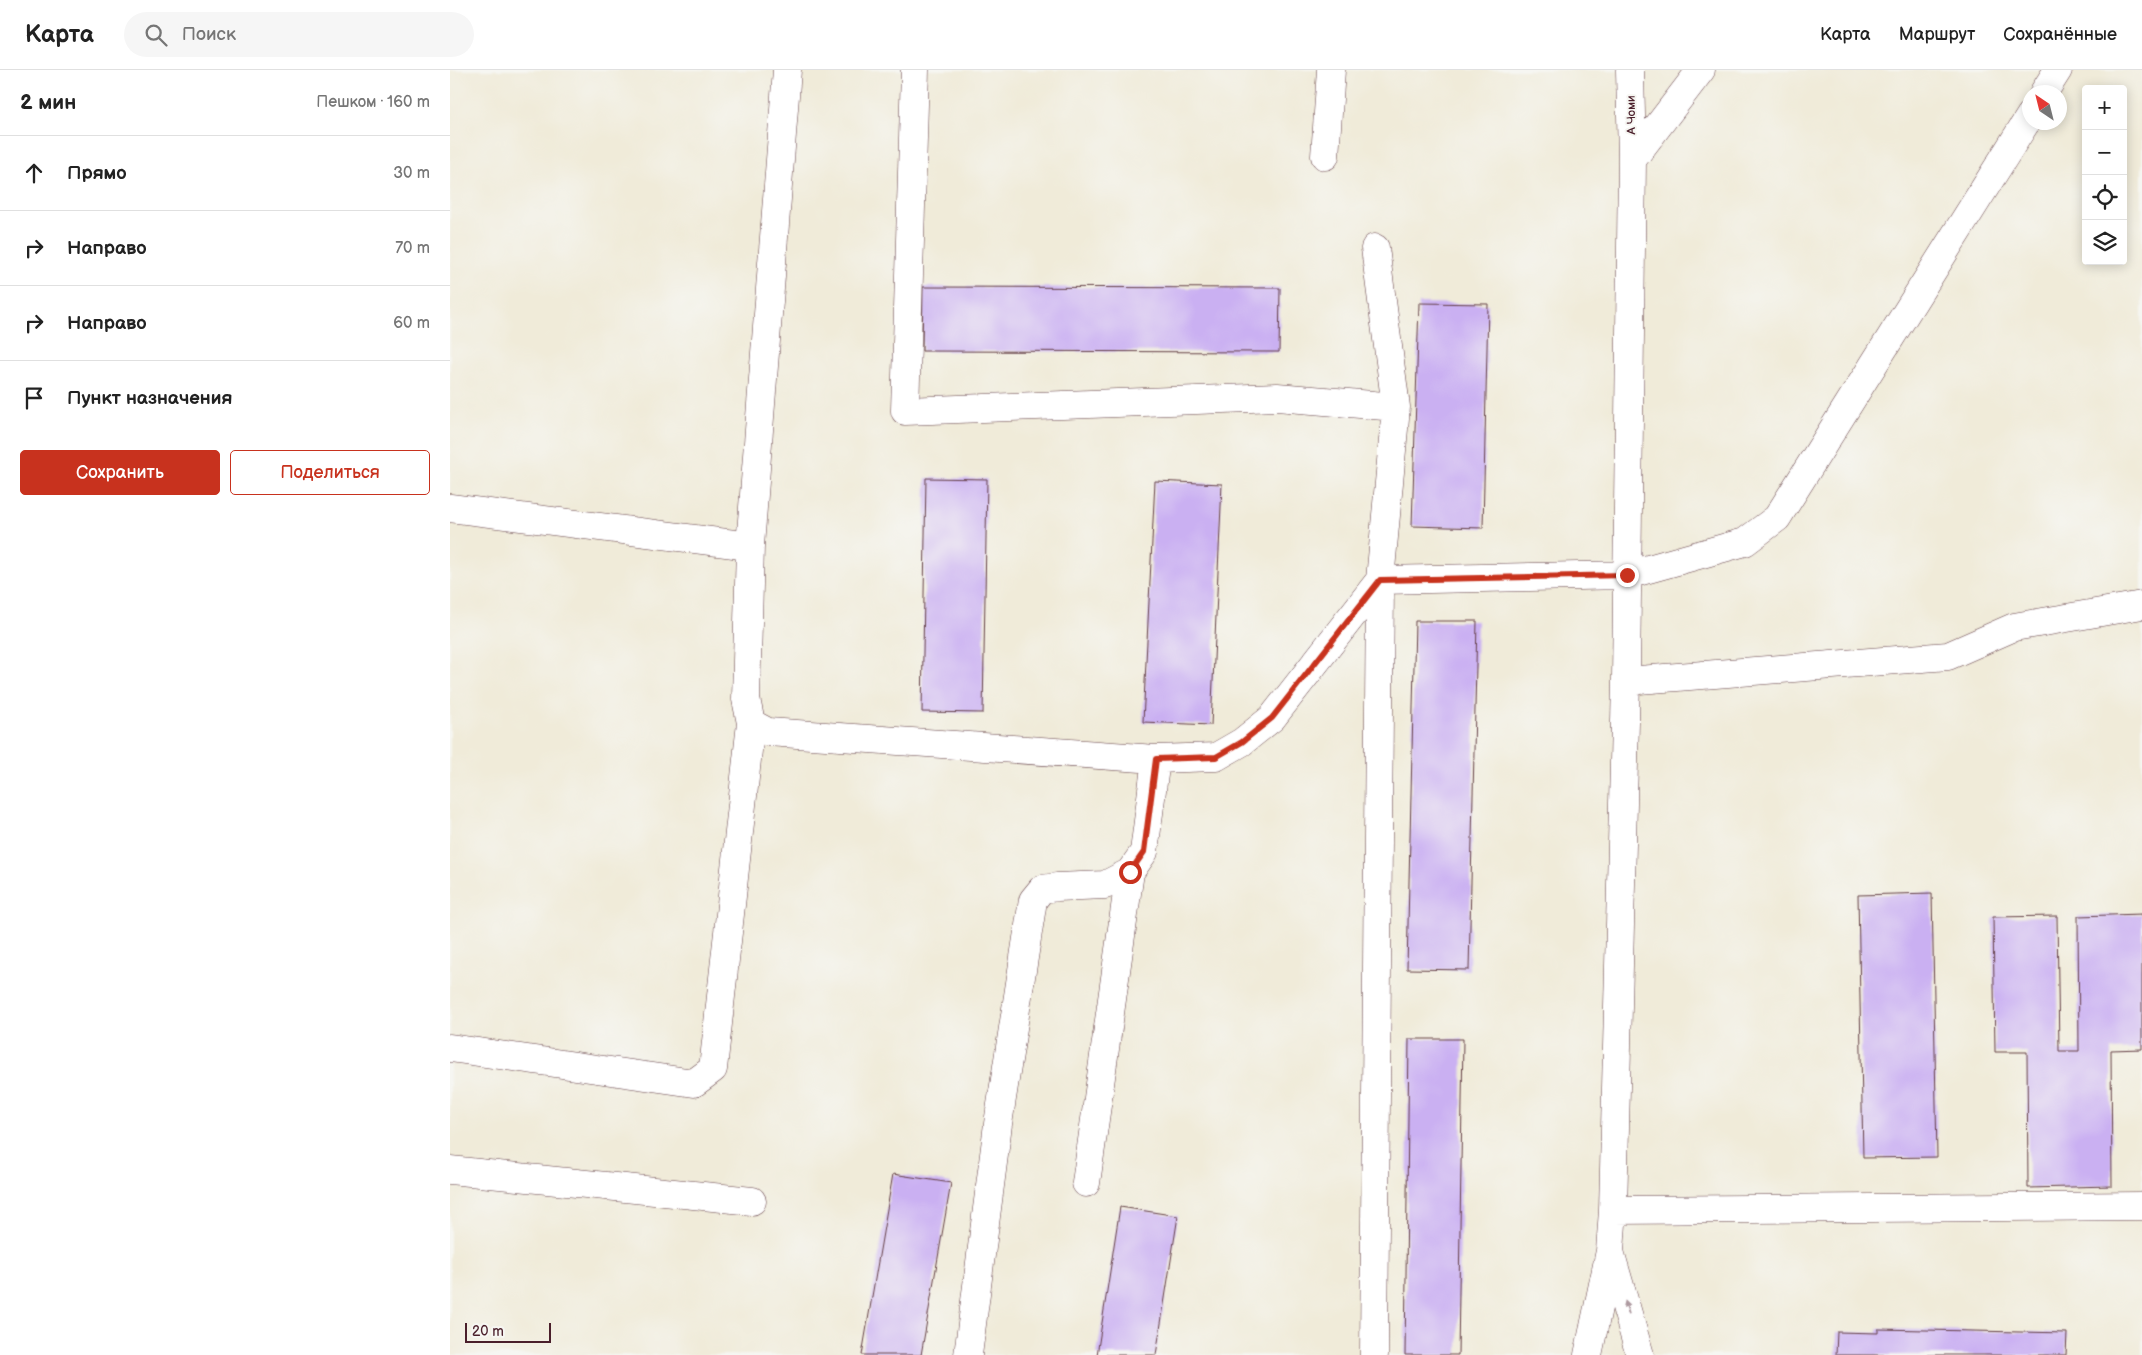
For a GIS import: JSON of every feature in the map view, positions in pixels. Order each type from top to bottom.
[{"type":"street","points":[[450,1048],[694,1084],[713,1069],[751,723],[746,698],[750,546],[786,70]]},
{"type":"street","points":[[915,70],[905,411],[1277,397],[1396,407]]},
{"type":"street","points":[[1324,156],[1331,70]]},
{"type":"street","name":"А Чоми","points":[[1610,1251],[1613,1210],[1626,681],[1632,160],[1630,70]]},
{"type":"street","points":[[1632,160],[1701,70]]},
{"type":"street","points":[[2048,85],[2058,70]]},
{"type":"street","points":[[1380,580],[1627,575],[1744,542],[1777,518],[2022,129]]},
{"type":"street","points":[[1374,1355],[1380,580],[1396,407],[1375,248]]},
{"type":"street","points":[[450,508],[750,546]]},
{"type":"street","points":[[751,723],[768,732],[1156,759],[1216,757],[1242,742],[1272,718],[1380,580]]},
{"type":"street","points":[[1626,681],[1948,656],[2014,627],[2142,606]]},
{"type":"street","points":[[1086,1183],[1130,872],[1144,852],[1156,759]]},
{"type":"street","points":[[968,1355],[998,1124],[1033,900],[1042,890],[1057,887],[1105,885],[1130,872]]},
{"type":"street","points":[[450,1170],[752,1201]]},
{"type":"street","points":[[1613,1210],[2142,1206]]},
{"type":"street","points":[[1588,1355],[1610,1251]]},
{"type":"street","points":[[1610,1251],[1640,1355]]},
{"type":"building","points":[[923,287],[1280,288],[1279,352],[922,351]]},
{"type":"building","points":[[1419,303],[1488,304],[1483,528],[1412,526]]},
{"type":"building","points":[[926,478],[987,479],[983,713],[922,712]]},
{"type":"building","points":[[1155,481],[1222,484],[1211,725],[1143,722]]},
{"type":"building","points":[[1415,621],[1477,621],[1469,970],[1407,969]]},
{"type":"building","points":[[1932,893],[1937,1157],[1863,1158],[1858,895]]},
{"type":"building","points":[[2142,914],[2142,1049],[2111,1050],[2112,1186],[2028,1188],[2027,1052],[1995,1052],[1993,917],[2057,916],[2059,1051],[2079,1051],[2078,916]]},
{"type":"building","points":[[1409,1039],[1463,1039],[1458,1355],[1405,1355]]},
{"type":"building","points":[[893,1174],[951,1183],[921,1355],[862,1355]]},
{"type":"building","points":[[1120,1207],[1178,1216],[1156,1355],[1097,1355]]},
{"type":"building","points":[[1878,1329],[2067,1333],[2066,1355],[1836,1355],[1837,1332],[1878,1333]]},
{"type":"route","points":[[1130,872],[1144,852],[1156,759],[1216,757],[1242,742],[1272,718],[1380,580],[1627,575]]}]
